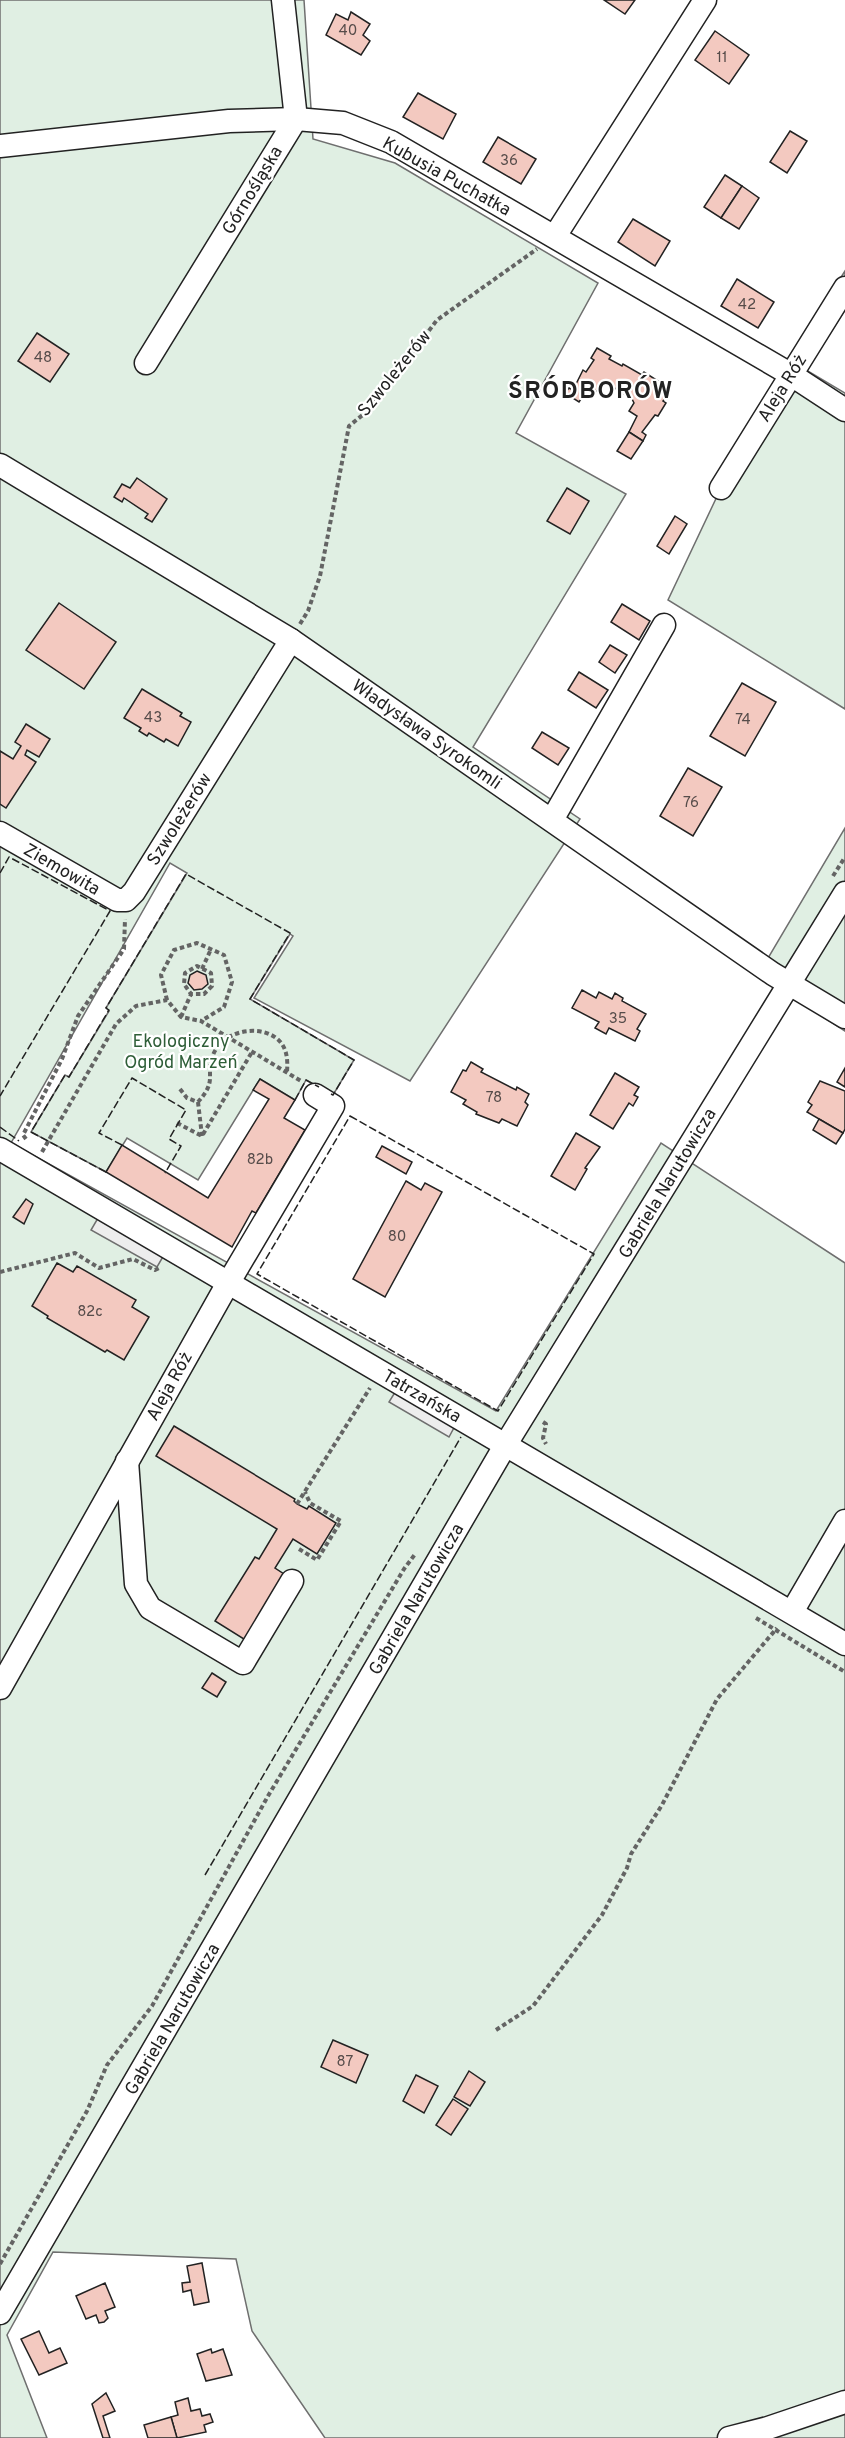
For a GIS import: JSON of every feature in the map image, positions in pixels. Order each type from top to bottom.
[{"type":"street","points":[[283,0],[296,118]]},
{"type":"street","points":[[555,236],[705,0]]},
{"type":"street","name":"Kubusia Puchatka","points":[[0,146],[229,121],[296,118],[343,123],[391,142],[790,374],[845,410]]},
{"type":"street","name":"Górnośląska","points":[[146,363],[296,118]]},
{"type":"street","name":"Aleja Róż","points":[[721,488],[845,288]]},
{"type":"street","name":"Władysława Syrokomli","points":[[0,465],[291,640],[789,984],[845,1017]]},
{"type":"street","points":[[552,820],[664,625]]},
{"type":"street","name":"Szwoleżerów","points":[[126,900],[134,892],[291,640]]},
{"type":"street","name":"Ziemowita","points":[[0,833],[117,900],[126,900]]},
{"type":"street","name":"Gabriela Narutowicza","points":[[0,2313],[506,1444],[845,893]]},
{"type":"street","name":"Aleja Róż","points":[[0,1689],[227,1283],[333,1106],[310,1089]]},
{"type":"street","name":"Tatrzańska","points":[[0,1149],[845,1644]]},
{"type":"street","points":[[127,1461],[136,1584],[150,1608],[243,1664],[292,1581]]},
{"type":"street","points":[[792,1612],[845,1521]]},
{"type":"street","points":[[729,2438],[768,2428],[845,2402]]},
{"type":"path","name":"Szwoleżerów","points":[[291,640],[308,612],[329,539],[350,426],[370,409],[436,320],[555,236]]},
{"type":"path","points":[[28,1142],[23,1135],[62,1059],[78,1016],[124,949],[126,900]]},
{"type":"path","points":[[201,1021],[224,1007],[232,982],[224,955],[197,943],[174,950],[161,975],[167,1000],[181,1017],[201,1021],[287,1072],[310,1089]]},
{"type":"path","points":[[202,969],[211,949]]},
{"type":"path","points":[[197,966],[211,973],[212,986],[204,994],[192,994],[184,984],[185,973],[197,966]]},
{"type":"path","points":[[181,1017],[192,994]]},
{"type":"path","points":[[34,1149],[40,1156],[116,1024],[136,1006],[167,1000]]},
{"type":"path","points":[[202,1136],[198,1102],[209,1090],[213,1054],[227,1038],[248,1030],[267,1031],[280,1041],[288,1057],[287,1072]]},
{"type":"path","points":[[202,1136],[252,1052]]},
{"type":"path","points":[[180,1089],[187,1098],[198,1102]]},
{"type":"path","points":[[177,1123],[202,1136]]},
{"type":"path","points":[[0,1272],[75,1252],[99,1268],[133,1259],[155,1270],[170,1263]]},
{"type":"path","points":[[297,1504],[380,1372]]},
{"type":"path","points":[[546,1424],[543,1438],[549,1447]]},
{"type":"path","points":[[299,1549],[317,1560],[341,1521],[310,1503],[305,1491]]},
{"type":"path","points":[[0,2264],[87,2112],[107,2065],[152,2006],[268,1796],[404,1569],[422,1546]]},
{"type":"path","points":[[496,2030],[532,2006],[602,1915],[627,1868],[631,1854],[662,1805],[717,1699],[760,1646],[792,1612]]},
{"type":"green space","name":"Ekologiczny Ogród Marzeń","points":[[0,0],[304,0],[313,139],[395,163],[598,283],[516,433],[626,494],[473,747],[580,819],[410,1081],[254,998],[293,936],[290,934],[250,999],[354,1060],[333,1095],[306,1080],[295,1100],[260,1079],[198,1180],[127,1138],[106,1172],[31,1132],[65,1075],[69,1077],[109,1011],[106,1008],[187,873],[170,863],[11,1143],[496,1411],[661,1143],[845,1263],[845,2438],[325,2438],[252,2331],[236,2259],[53,2252],[7,2335],[47,2438],[0,2438]]},
{"type":"green space","points":[[845,271],[845,310],[806,370],[845,393],[845,709],[668,600],[775,380]]},
{"type":"green space","points":[[845,828],[845,1031],[758,975]]},
{"type":"shaded area","points":[[98,1218],[164,1255],[157,1267],[91,1230]]},
{"type":"shaded area","points":[[397,1389],[456,1424],[449,1437],[389,1402]]},
{"type":"building","points":[[604,0],[635,0],[625,14]]},
{"type":"building","points":[[351,12],[370,24],[363,35],[370,41],[361,55],[326,35],[336,14],[348,20]]},
{"type":"building","points":[[715,31],[749,55],[729,84],[695,60]]},
{"type":"building","points":[[418,93],[456,114],[443,139],[403,117]]},
{"type":"building","points":[[790,131],[807,141],[787,173],[770,162]]},
{"type":"building","points":[[498,137],[536,159],[521,184],[483,162]]},
{"type":"building","points":[[725,175],[742,186],[721,218],[704,207]]},
{"type":"building","points":[[742,186],[759,198],[739,229],[721,218]]},
{"type":"building","points":[[633,219],[670,241],[655,266],[618,242]]},
{"type":"building","points":[[737,279],[774,302],[758,328],[721,306]]},
{"type":"building","points":[[37,333],[69,354],[50,382],[18,361]]},
{"type":"building","points":[[597,348],[611,356],[609,359],[622,366],[623,364],[642,375],[644,372],[658,381],[656,384],[669,392],[663,401],[666,403],[658,416],[655,415],[642,432],[646,435],[643,441],[629,432],[637,416],[629,411],[634,403],[632,399],[607,383],[602,385],[598,392],[589,387],[579,402],[565,393],[569,388],[573,390],[583,370],[586,372],[594,360],[591,358]]},
{"type":"building","points":[[629,432],[643,441],[631,459],[617,451]]},
{"type":"building","points":[[137,478],[167,499],[152,522],[145,518],[148,514],[124,498],[122,502],[114,497],[122,484],[130,488]]},
{"type":"building","points":[[567,488],[589,501],[570,534],[547,521]]},
{"type":"building","points":[[675,516],[687,524],[669,554],[657,546]]},
{"type":"building","points":[[59,603],[116,642],[84,689],[26,650]]},
{"type":"building","points":[[622,604],[650,621],[639,640],[611,622]]},
{"type":"building","points":[[610,645],[627,655],[615,673],[599,662]]},
{"type":"building","points":[[579,672],[608,690],[596,708],[568,690]]},
{"type":"building","points":[[742,683],[776,702],[745,756],[710,736]]},
{"type":"building","points":[[142,689],[182,713],[180,716],[191,722],[178,746],[166,739],[164,742],[149,733],[147,736],[139,731],[141,728],[124,718]]},
{"type":"building","points":[[26,724],[50,739],[39,757],[27,750],[25,755],[36,762],[6,808],[0,804],[0,751],[13,759],[21,746],[15,742]]},
{"type":"building","points":[[542,732],[569,748],[558,765],[532,748]]},
{"type":"building","points":[[688,768],[722,787],[693,836],[660,816]]},
{"type":"building","points":[[197,971],[206,975],[208,984],[202,989],[194,990],[188,983],[190,975]]},
{"type":"building","points":[[582,990],[596,998],[599,992],[612,999],[615,993],[623,998],[622,1001],[646,1014],[637,1029],[640,1031],[635,1041],[609,1028],[606,1034],[595,1028],[599,1022],[572,1008]]},
{"type":"building","points":[[471,1062],[483,1069],[481,1072],[529,1094],[525,1102],[528,1105],[517,1126],[502,1119],[499,1123],[476,1114],[477,1112],[463,1104],[466,1100],[451,1092],[463,1070],[466,1071]]},
{"type":"building","points":[[845,1068],[845,1087],[837,1082]]},
{"type":"building","points":[[615,1073],[639,1087],[634,1095],[638,1097],[633,1106],[629,1103],[613,1129],[590,1115]]},
{"type":"building","points":[[260,1079],[295,1100],[284,1118],[305,1130],[256,1213],[252,1211],[232,1247],[106,1172],[122,1145],[208,1198],[269,1099],[253,1090]]},
{"type":"building","points":[[820,1081],[845,1091],[845,1129],[843,1133],[807,1112],[812,1105],[808,1102]]},
{"type":"building","points":[[819,1119],[843,1133],[836,1144],[813,1130]]},
{"type":"building","points":[[576,1133],[600,1147],[585,1168],[587,1169],[575,1190],[551,1176]]},
{"type":"building","points":[[382,1146],[412,1162],[406,1174],[376,1157]]},
{"type":"building","points":[[406,1181],[421,1190],[425,1183],[442,1192],[385,1297],[353,1279]]},
{"type":"building","points":[[26,1199],[33,1204],[24,1224],[13,1217]]},
{"type":"building","points":[[57,1263],[73,1272],[77,1266],[136,1300],[132,1307],[149,1317],[124,1360],[107,1350],[105,1352],[47,1318],[48,1316],[32,1306]]},
{"type":"building","points":[[174,1426],[295,1499],[297,1504],[307,1509],[309,1506],[336,1523],[317,1554],[293,1539],[275,1568],[287,1576],[247,1641],[215,1621],[255,1557],[259,1559],[277,1529],[156,1456]]},
{"type":"building","points":[[212,1673],[226,1682],[217,1697],[202,1688]]},
{"type":"building","points":[[333,2040],[368,2055],[356,2083],[321,2067]]},
{"type":"building","points":[[469,2071],[485,2082],[470,2106],[454,2097]]},
{"type":"building","points":[[416,2075],[438,2086],[424,2113],[403,2101]]},
{"type":"building","points":[[453,2099],[468,2109],[451,2135],[436,2125]]},
{"type":"building","points":[[202,2263],[209,2302],[194,2305],[191,2290],[183,2292],[182,2283],[190,2282],[187,2266]]},
{"type":"building","points":[[105,2283],[115,2307],[105,2311],[108,2318],[104,2322],[99,2323],[96,2315],[86,2319],[76,2296]]},
{"type":"building","points":[[39,2331],[49,2353],[60,2348],[67,2363],[39,2375],[21,2339]]},
{"type":"building","points":[[211,2349],[212,2353],[223,2349],[232,2375],[206,2381],[197,2354]]},
{"type":"building","points":[[106,2393],[115,2411],[103,2416],[110,2438],[103,2438],[92,2404]]},
{"type":"building","points":[[188,2398],[191,2411],[200,2409],[202,2416],[210,2414],[213,2422],[204,2425],[206,2432],[177,2438],[171,2417],[178,2415],[175,2402]]},
{"type":"building","points":[[171,2417],[177,2438],[148,2438],[144,2425]]},
{"type":"fence","points":[[0,873],[9,857],[110,911],[0,1096]]},
{"type":"fence","points":[[106,1172],[31,1132],[65,1075],[69,1077],[109,1010],[106,1008],[186,874],[290,933],[250,999],[354,1060],[333,1095],[331,1094]]},
{"type":"fence","points":[[122,1145],[99,1133],[132,1078],[186,1110],[169,1139],[181,1146],[165,1173]]},
{"type":"fence","points":[[295,1100],[306,1080],[319,1087]]},
{"type":"fence","points":[[350,1116],[594,1254],[498,1411],[257,1274],[350,1116]]},
{"type":"fence","points":[[0,1127],[19,1141]]},
{"type":"fence","points":[[205,1875],[461,1437]]},
{"type":"district","name":"ŚRÓDBORÓW","points":[[591,390]]}]
